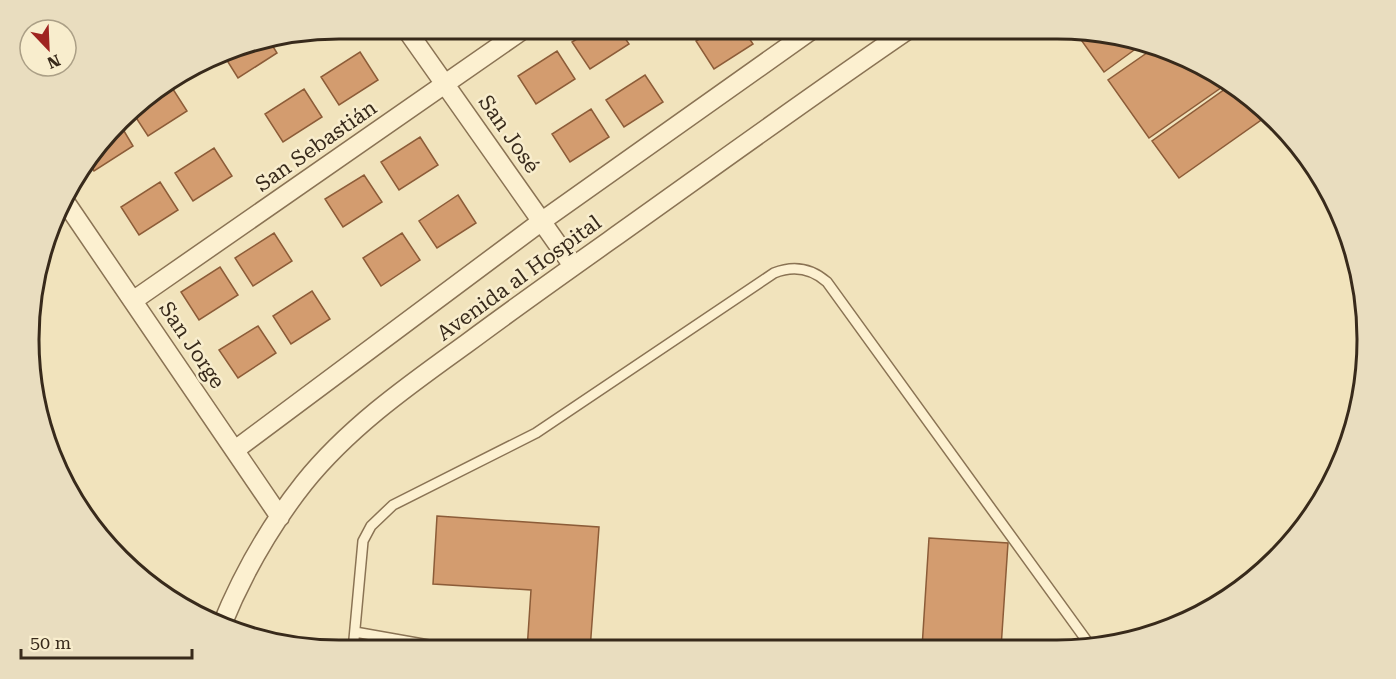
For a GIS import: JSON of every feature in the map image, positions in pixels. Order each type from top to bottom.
[{"type":"street","name":"San José","points":[[414,39],[573,266]]},
{"type":"street","name":"San Sebastián","points":[[134,300],[508,39]]},
{"type":"street","points":[[235,450],[542,221],[798,39]]},
{"type":"street","name":"Avenida al Hospital","points":[[226,617],[251,562],[280,517],[327,457],[370,417],[420,377],[882,39]]},
{"type":"street","name":"San Jorge","points":[[70,208],[280,517]]},
{"type":"lane","points":[[354,640],[363,541],[371,526],[393,505],[536,433],[774,273],[792,267],[817,274],[827,282],[1085,638]]},
{"type":"lane","points":[[355,632],[400,640]]},
{"type":"building","points":[[577,39],[626,39],[629,44],[590,69],[572,42]]},
{"type":"building","points":[[699,39],[750,39],[753,44],[714,69],[696,41]]},
{"type":"building","points":[[1082,41],[1135,49],[1104,72]]},
{"type":"building","points":[[273,47],[277,53],[238,78],[227,61]]},
{"type":"building","points":[[557,51],[575,79],[536,104],[518,76]]},
{"type":"building","points":[[360,52],[378,80],[339,105],[321,77]]},
{"type":"building","points":[[1147,53],[1189,70],[1220,88],[1149,138],[1108,80]]},
{"type":"building","points":[[645,75],[663,102],[624,127],[606,100]]},
{"type":"building","points":[[304,89],[322,117],[283,142],[265,114]]},
{"type":"building","points":[[173,90],[187,111],[148,136],[136,118]]},
{"type":"building","points":[[1223,90],[1261,120],[1179,178],[1152,141]]},
{"type":"building","points":[[591,109],[609,137],[570,162],[552,134]]},
{"type":"building","points":[[124,131],[133,146],[94,171],[93,169],[101,157]]},
{"type":"building","points":[[420,137],[438,165],[399,190],[381,162]]},
{"type":"building","points":[[214,148],[232,176],[193,201],[175,173]]},
{"type":"building","points":[[364,175],[382,202],[343,227],[325,199]]},
{"type":"building","points":[[160,182],[178,210],[139,235],[121,207]]},
{"type":"building","points":[[458,195],[476,223],[437,248],[419,221]]},
{"type":"building","points":[[274,233],[292,261],[253,286],[235,258]]},
{"type":"building","points":[[402,233],[420,260],[381,286],[363,258]]},
{"type":"building","points":[[220,267],[238,295],[199,320],[181,292]]},
{"type":"building","points":[[312,291],[330,319],[291,344],[273,316]]},
{"type":"building","points":[[258,326],[276,353],[238,378],[219,350]]},
{"type":"building","points":[[437,516],[599,527],[591,640],[528,640],[531,590],[433,584]]},
{"type":"building","points":[[929,538],[1008,543],[1002,640],[923,640]]}]
